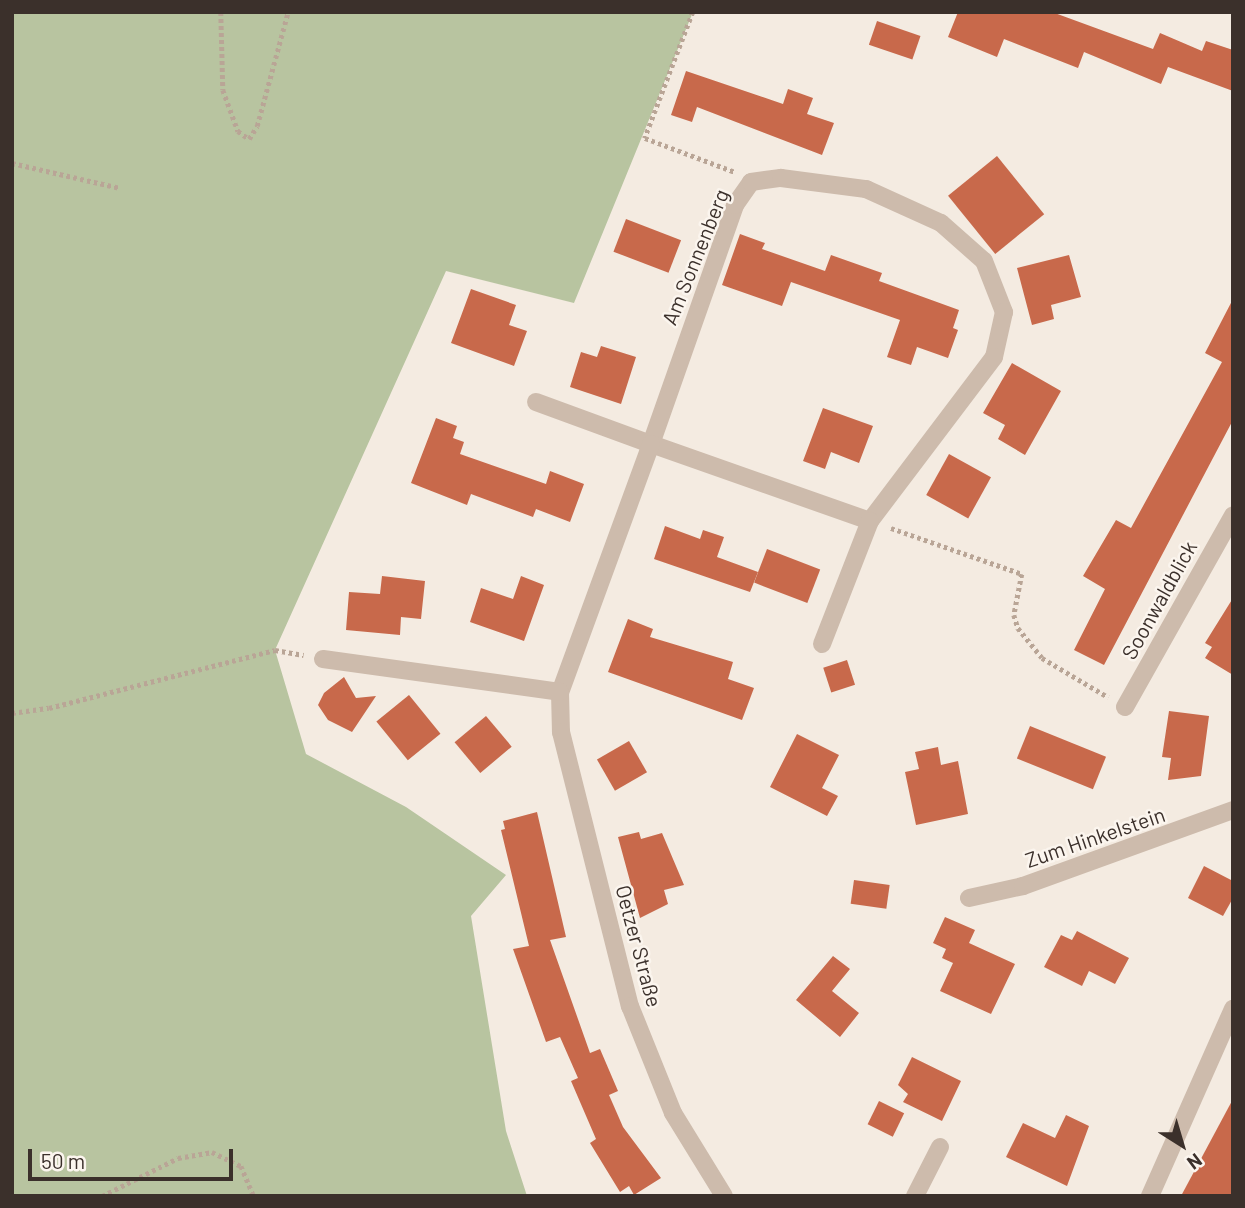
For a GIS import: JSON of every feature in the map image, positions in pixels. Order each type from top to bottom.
[{"type":"street","name":"Am Sonnenberg","points":[[560,692],[736,205],[751,182],[781,178],[866,190],[941,223],[984,261],[1004,312],[994,357],[870,521],[822,644]]},
{"type":"street","points":[[536,402],[870,521]]},
{"type":"street","name":"Soonwaldblick","points":[[1125,707],[1233,515]]},
{"type":"street","points":[[323,659],[560,692]]},
{"type":"street","name":"Oetzer Straße","points":[[560,692],[561,732],[630,1006],[673,1113],[724,1196]]},
{"type":"street","name":"Zum Hinkelstein","points":[[969,898],[1023,886],[1233,810]]},
{"type":"street","points":[[1150,1196],[1233,1009]]},
{"type":"street","points":[[915,1196],[940,1147]]},
{"type":"path","points":[[221,12],[223,90],[238,131],[249,139],[257,126],[288,12]]},
{"type":"path","points":[[693,12],[645,138],[751,182]]},
{"type":"path","points":[[12,163],[120,188]]},
{"type":"path","points":[[870,521],[1022,575],[1014,615],[1018,628],[1042,659],[1125,707]]},
{"type":"path","points":[[12,713],[49,708],[275,650],[323,659]]},
{"type":"path","points":[[102,1196],[178,1158],[212,1152],[240,1166],[254,1196]]},
{"type":"green space","points":[[12,12],[693,12],[574,303],[446,271],[275,650],[306,754],[406,807],[506,875],[471,916],[506,1131],[527,1196],[12,1196]]},
{"type":"building","points":[[958,12],[1052,12],[1153,49],[1160,33],[1202,51],[1206,41],[1233,50],[1233,91],[1168,67],[1161,84],[1084,52],[1078,68],[1004,39],[997,57],[948,37]]},
{"type":"building","points":[[877,21],[920,36],[912,60],[869,45]]},
{"type":"building","points":[[686,71],[783,104],[788,89],[813,98],[807,114],[834,123],[822,155],[697,107],[692,122],[671,115]]},
{"type":"building","points":[[997,156],[1044,214],[995,254],[948,196]]},
{"type":"building","points":[[626,219],[681,240],[669,273],[613,252]]},
{"type":"building","points":[[740,234],[765,243],[762,249],[825,271],[831,255],[882,273],[879,281],[959,310],[953,328],[958,330],[948,358],[917,347],[911,365],[887,357],[900,320],[791,282],[782,306],[722,285]]},
{"type":"building","points":[[1069,255],[1081,297],[1051,305],[1054,319],[1032,325],[1017,268]]},
{"type":"building","points":[[471,289],[516,305],[509,325],[527,331],[514,366],[451,343]]},
{"type":"building","points":[[1233,299],[1233,420],[1104,665],[1074,650],[1105,589],[1083,576],[1116,520],[1131,528],[1222,362],[1205,353]]},
{"type":"building","points":[[601,346],[636,357],[621,404],[570,387],[581,352],[597,357]]},
{"type":"building","points":[[1012,363],[1061,391],[1025,455],[998,439],[1005,425],[983,413]]},
{"type":"building","points":[[823,408],[873,426],[859,463],[831,452],[825,469],[803,461]]},
{"type":"building","points":[[436,418],[457,426],[453,438],[464,442],[460,454],[546,484],[550,471],[584,484],[570,522],[536,509],[533,517],[471,494],[467,505],[411,483]]},
{"type":"building","points":[[949,454],[991,477],[968,518],[926,495]]},
{"type":"building","points":[[665,526],[700,539],[703,530],[724,537],[717,557],[758,572],[750,592],[654,559]]},
{"type":"building","points":[[767,549],[820,569],[807,603],[754,583]]},
{"type":"building","points":[[382,576],[425,581],[421,619],[401,617],[400,635],[346,630],[349,592],[380,594]]},
{"type":"building","points":[[521,576],[544,585],[524,641],[470,622],[481,588],[513,599]]},
{"type":"building","points":[[1233,598],[1233,675],[1205,658],[1212,647],[1205,643]]},
{"type":"building","points":[[628,619],[653,629],[650,637],[733,662],[728,679],[754,688],[742,720],[608,672]]},
{"type":"building","points":[[847,660],[855,685],[831,692],[823,668]]},
{"type":"building","points":[[344,677],[356,698],[376,696],[352,732],[328,720],[318,705],[324,693]]},
{"type":"building","points":[[409,695],[440,734],[408,760],[376,721]]},
{"type":"building","points":[[1169,711],[1209,716],[1201,776],[1168,780],[1171,758],[1162,757]]},
{"type":"building","points":[[486,716],[512,747],[480,773],[455,742]]},
{"type":"building","points":[[1030,726],[1106,757],[1093,789],[1017,758]]},
{"type":"building","points":[[797,734],[839,755],[822,788],[838,796],[827,816],[770,787]]},
{"type":"building","points":[[629,741],[647,772],[615,791],[597,760]]},
{"type":"building","points":[[938,747],[941,765],[958,761],[968,814],[916,825],[905,772],[919,769],[915,752]]},
{"type":"building","points":[[537,812],[566,937],[550,940],[590,1053],[600,1049],[618,1091],[609,1095],[623,1127],[661,1178],[634,1195],[629,1186],[620,1192],[590,1143],[596,1139],[571,1081],[578,1078],[560,1037],[546,1042],[513,949],[529,946],[501,830],[505,829],[503,821]]},
{"type":"building","points":[[639,832],[641,839],[662,833],[684,885],[664,890],[668,904],[640,918],[618,837]]},
{"type":"building","points":[[1204,866],[1233,881],[1233,898],[1223,916],[1188,898]]},
{"type":"building","points":[[854,880],[890,885],[886,909],[851,904]]},
{"type":"building","points":[[945,917],[975,930],[969,943],[1015,964],[991,1014],[940,991],[953,963],[942,958],[946,949],[933,943]]},
{"type":"building","points":[[1077,931],[1129,958],[1115,984],[1089,971],[1082,986],[1044,967],[1061,935],[1072,940]]},
{"type":"building","points":[[833,956],[850,969],[832,991],[859,1013],[840,1037],[796,1000]]},
{"type":"building","points":[[912,1057],[961,1081],[942,1121],[903,1102],[908,1094],[898,1085]]},
{"type":"building","points":[[1233,1099],[1233,1196],[1181,1196]]},
{"type":"building","points":[[879,1101],[904,1113],[893,1137],[868,1124]]},
{"type":"building","points":[[1066,1115],[1089,1126],[1067,1186],[1006,1157],[1023,1123],[1055,1138]]}]
